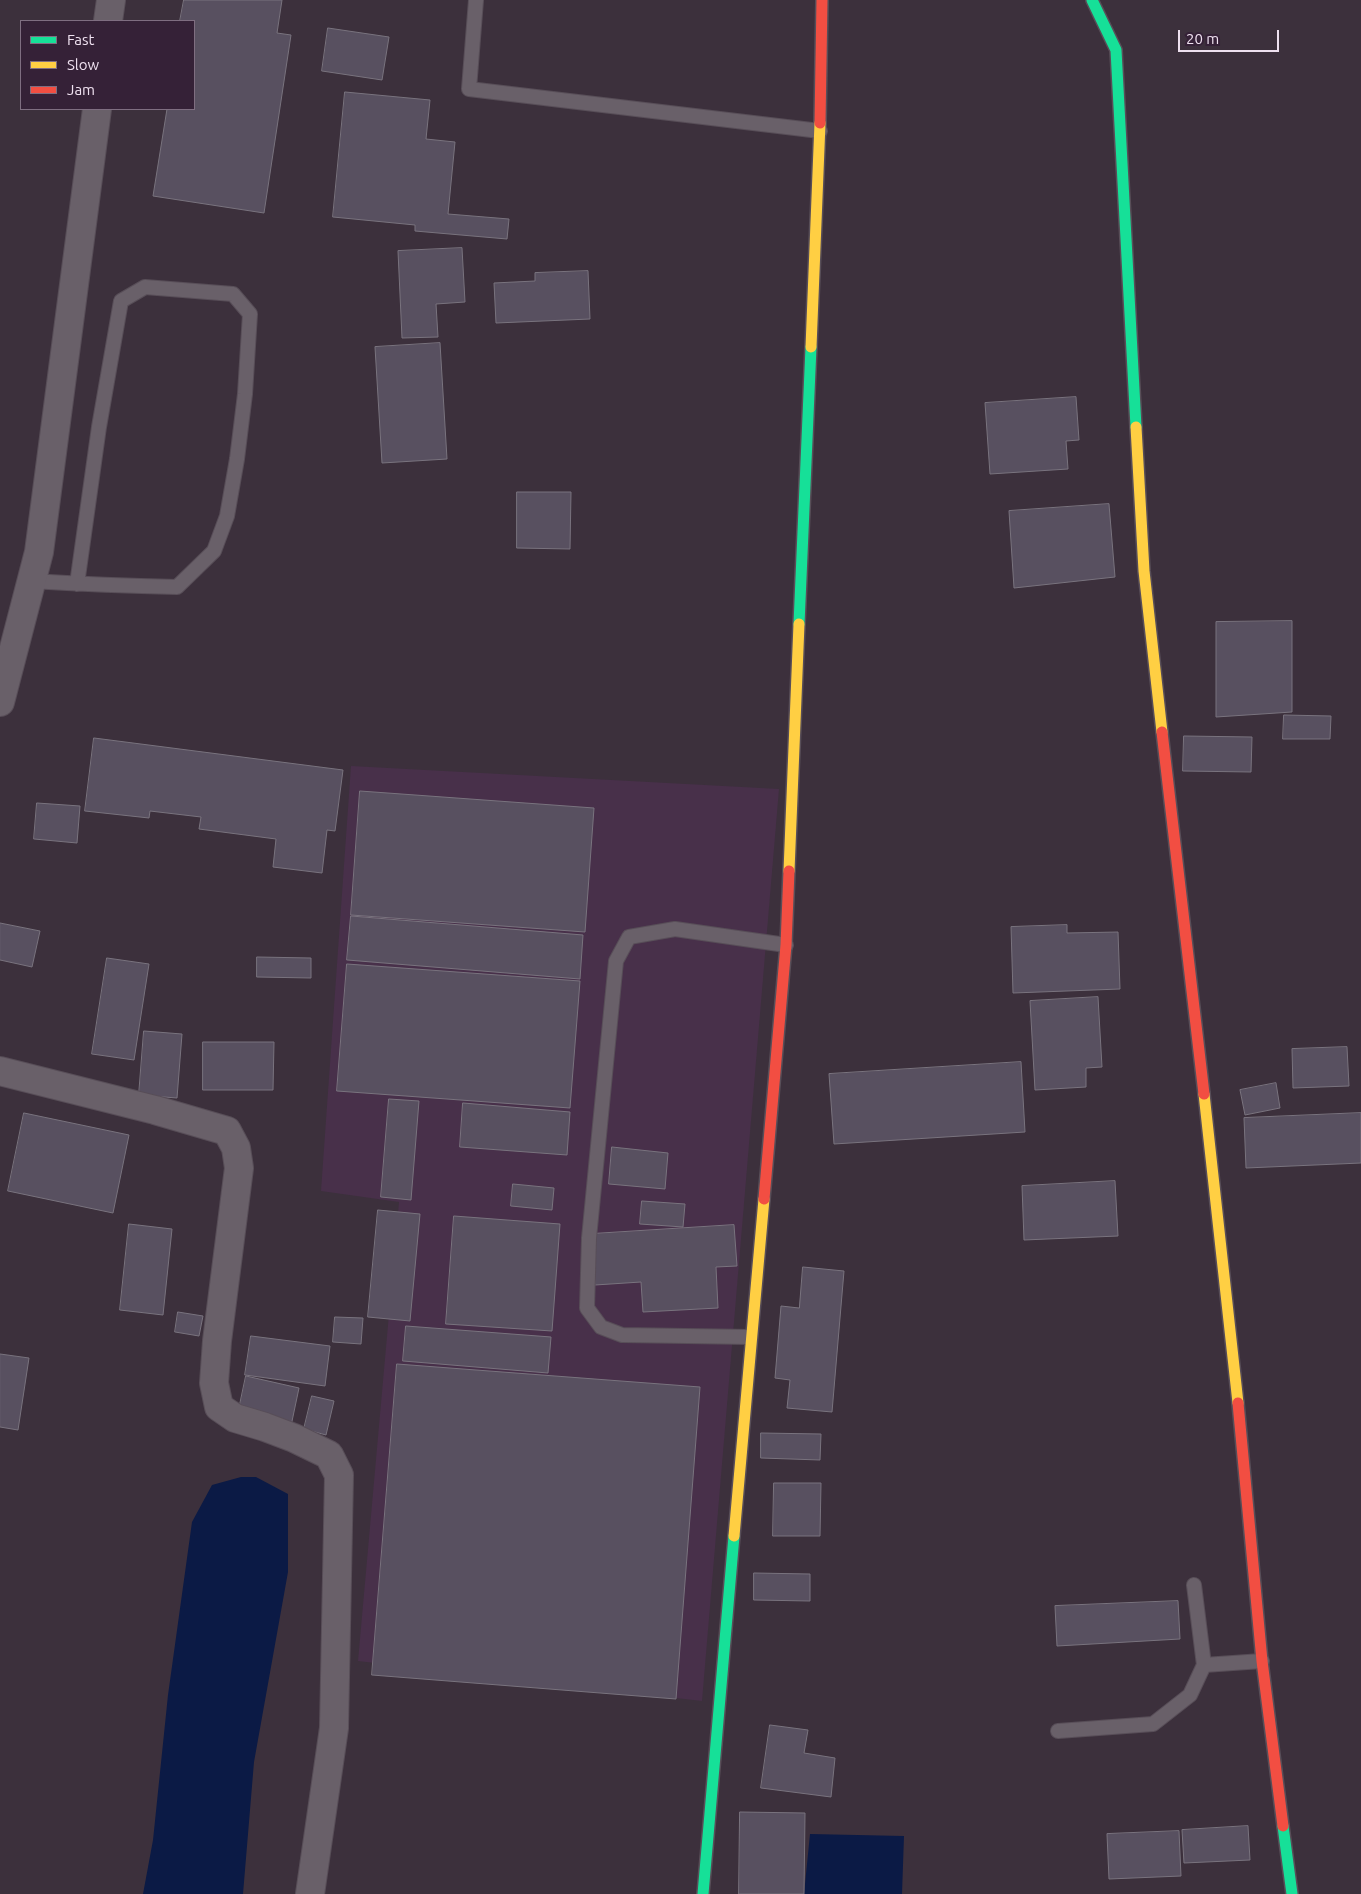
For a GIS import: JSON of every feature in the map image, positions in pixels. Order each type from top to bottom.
[{"type":"street","points":[[108,20],[111,0]]},
{"type":"street","points":[[703,1894],[750,1337],[786,945],[820,131],[822,0]]},
{"type":"street","points":[[1092,0],[1116,50],[1144,571],[1234,1360],[1262,1661],[1292,1894]]},
{"type":"street","points":[[0,702],[39,552],[97,110]]},
{"type":"street","points":[[0,1070],[155,1110],[227,1131],[236,1148],[239,1168],[217,1341],[214,1383],[219,1407],[235,1418],[294,1438],[329,1455],[339,1475],[334,1728],[310,1894]]},
{"type":"lane","points":[[476,0],[469,89],[820,131]]},
{"type":"lane","points":[[31,581],[77,584],[177,587],[214,551],[227,516],[237,459],[245,394],[250,314],[233,294],[145,287],[121,301],[99,427],[77,584]]},
{"type":"lane","points":[[750,1337],[622,1335],[601,1327],[587,1308],[588,1238],[616,960],[629,937],[675,929],[786,945]]},
{"type":"lane","points":[[1058,1731],[1153,1724],[1190,1695],[1204,1665],[1194,1585]]},
{"type":"lane","points":[[1204,1665],[1262,1661]]},
{"type":"shaded area","points":[[351,766],[779,789],[702,1701],[358,1661],[399,1202],[321,1191]]},
{"type":"water","points":[[241,1477],[256,1477],[288,1494],[288,1572],[254,1762],[243,1894],[143,1894],[153,1840],[168,1695],[192,1522],[212,1485]]},
{"type":"water","points":[[810,1834],[904,1836],[902,1894],[804,1894]]},
{"type":"building","points":[[184,0],[282,0],[277,33],[291,35],[264,213],[153,196],[167,110],[195,110],[195,20],[180,20]]},
{"type":"building","points":[[328,28],[389,37],[382,80],[322,71]]},
{"type":"building","points":[[345,92],[430,100],[426,139],[455,142],[448,214],[509,219],[507,239],[415,231],[415,225],[333,217]]},
{"type":"building","points":[[462,248],[465,302],[436,304],[438,337],[402,338],[398,251]]},
{"type":"building","points":[[588,271],[590,319],[496,323],[494,283],[535,281],[535,273]]},
{"type":"building","points":[[440,343],[447,459],[382,463],[375,347]]},
{"type":"building","points":[[1076,397],[1079,440],[1066,441],[1068,469],[990,474],[985,403]]},
{"type":"building","points":[[517,492],[571,492],[570,549],[517,548]]},
{"type":"building","points":[[1109,504],[1115,577],[1014,588],[1009,511]]},
{"type":"building","points":[[1292,621],[1292,712],[1216,717],[1216,622]]},
{"type":"building","points":[[1284,715],[1331,716],[1330,739],[1283,739]]},
{"type":"building","points":[[1184,736],[1252,737],[1251,772],[1183,771]]},
{"type":"building","points":[[94,738],[343,770],[335,831],[327,830],[322,873],[273,867],[276,839],[199,829],[201,817],[150,811],[149,818],[85,811]]},
{"type":"building","points":[[360,791],[594,808],[585,932],[351,915]]},
{"type":"building","points":[[37,803],[80,806],[77,843],[34,839]]},
{"type":"building","points":[[351,916],[583,935],[580,979],[347,960]]},
{"type":"building","points":[[0,923],[40,931],[32,967],[0,960]]},
{"type":"building","points":[[1067,925],[1067,933],[1118,932],[1120,989],[1013,993],[1011,927]]},
{"type":"building","points":[[257,957],[311,958],[311,978],[257,977]]},
{"type":"building","points":[[107,958],[149,964],[134,1060],[92,1054]]},
{"type":"building","points":[[347,964],[580,981],[570,1108],[337,1091]]},
{"type":"building","points":[[1098,997],[1102,1067],[1086,1068],[1086,1087],[1035,1090],[1030,1001]]},
{"type":"building","points":[[144,1031],[182,1034],[177,1098],[139,1095]]},
{"type":"building","points":[[203,1042],[274,1042],[273,1090],[203,1090]]},
{"type":"building","points":[[1347,1047],[1349,1086],[1293,1088],[1292,1049]]},
{"type":"building","points":[[1021,1062],[1025,1132],[834,1144],[829,1074]]},
{"type":"building","points":[[1276,1083],[1280,1108],[1245,1115],[1240,1090]]},
{"type":"building","points":[[389,1099],[419,1101],[411,1200],[381,1197]]},
{"type":"building","points":[[463,1103],[570,1112],[567,1155],[460,1147]]},
{"type":"building","points":[[24,1113],[129,1135],[113,1213],[8,1191]]},
{"type":"building","points":[[1361,1113],[1361,1163],[1246,1168],[1244,1118]]},
{"type":"building","points":[[612,1147],[668,1153],[665,1189],[609,1184]]},
{"type":"building","points":[[1115,1181],[1118,1236],[1024,1240],[1022,1186]]},
{"type":"building","points":[[513,1184],[554,1188],[552,1210],[511,1206]]},
{"type":"building","points":[[642,1201],[685,1204],[683,1227],[640,1224]]},
{"type":"building","points":[[378,1210],[420,1214],[410,1321],[368,1317]]},
{"type":"building","points":[[454,1216],[560,1224],[552,1331],[446,1324]]},
{"type":"building","points":[[129,1224],[172,1229],[163,1315],[120,1310]]},
{"type":"building","points":[[734,1225],[737,1266],[716,1267],[718,1308],[643,1312],[641,1282],[595,1285],[592,1234]]},
{"type":"building","points":[[803,1267],[844,1271],[832,1412],[787,1408],[790,1380],[775,1378],[781,1306],[799,1308]]},
{"type":"building","points":[[178,1312],[203,1316],[199,1336],[175,1332]]},
{"type":"building","points":[[335,1317],[363,1318],[361,1344],[333,1342]]},
{"type":"building","points":[[406,1326],[551,1337],[548,1373],[403,1361]]},
{"type":"building","points":[[251,1336],[330,1346],[325,1386],[245,1375]]},
{"type":"building","points":[[0,1354],[29,1358],[18,1430],[0,1427]]},
{"type":"building","points":[[397,1364],[700,1387],[676,1699],[372,1675]]},
{"type":"building","points":[[246,1376],[299,1388],[291,1426],[238,1414]]},
{"type":"building","points":[[312,1396],[334,1401],[326,1435],[304,1429]]},
{"type":"building","points":[[761,1433],[821,1434],[820,1460],[761,1458]]},
{"type":"building","points":[[774,1483],[821,1483],[820,1536],[773,1536]]},
{"type":"building","points":[[754,1573],[810,1574],[810,1601],[754,1600]]},
{"type":"building","points":[[1178,1601],[1180,1639],[1057,1646],[1055,1606]]},
{"type":"building","points":[[770,1725],[808,1730],[804,1753],[835,1758],[831,1797],[761,1788]]},
{"type":"building","points":[[740,1812],[805,1813],[804,1894],[739,1894]]},
{"type":"building","points":[[1248,1826],[1250,1860],[1184,1863],[1182,1830]]},
{"type":"building","points":[[1179,1831],[1181,1876],[1109,1879],[1107,1834]]},
{"type":"traffic: fast","points":[[1092,0],[1116,50],[1136,427]]},
{"type":"traffic: fast","points":[[799,624],[811,347]]},
{"type":"traffic: fast","points":[[703,1894],[734,1536]]},
{"type":"traffic: fast","points":[[1283,1826],[1292,1894]]},
{"type":"traffic: slow","points":[[811,347],[820,123]]},
{"type":"traffic: slow","points":[[1136,427],[1144,571],[1162,732]]},
{"type":"traffic: slow","points":[[789,871],[799,624]]},
{"type":"traffic: slow","points":[[1204,1094],[1238,1403]]},
{"type":"traffic: slow","points":[[734,1536],[764,1199]]},
{"type":"traffic: jam","points":[[820,123],[822,0]]},
{"type":"traffic: jam","points":[[1162,732],[1204,1094]]},
{"type":"traffic: jam","points":[[764,1199],[786,945],[789,871]]},
{"type":"traffic: jam","points":[[1238,1403],[1262,1661],[1283,1826]]}]
